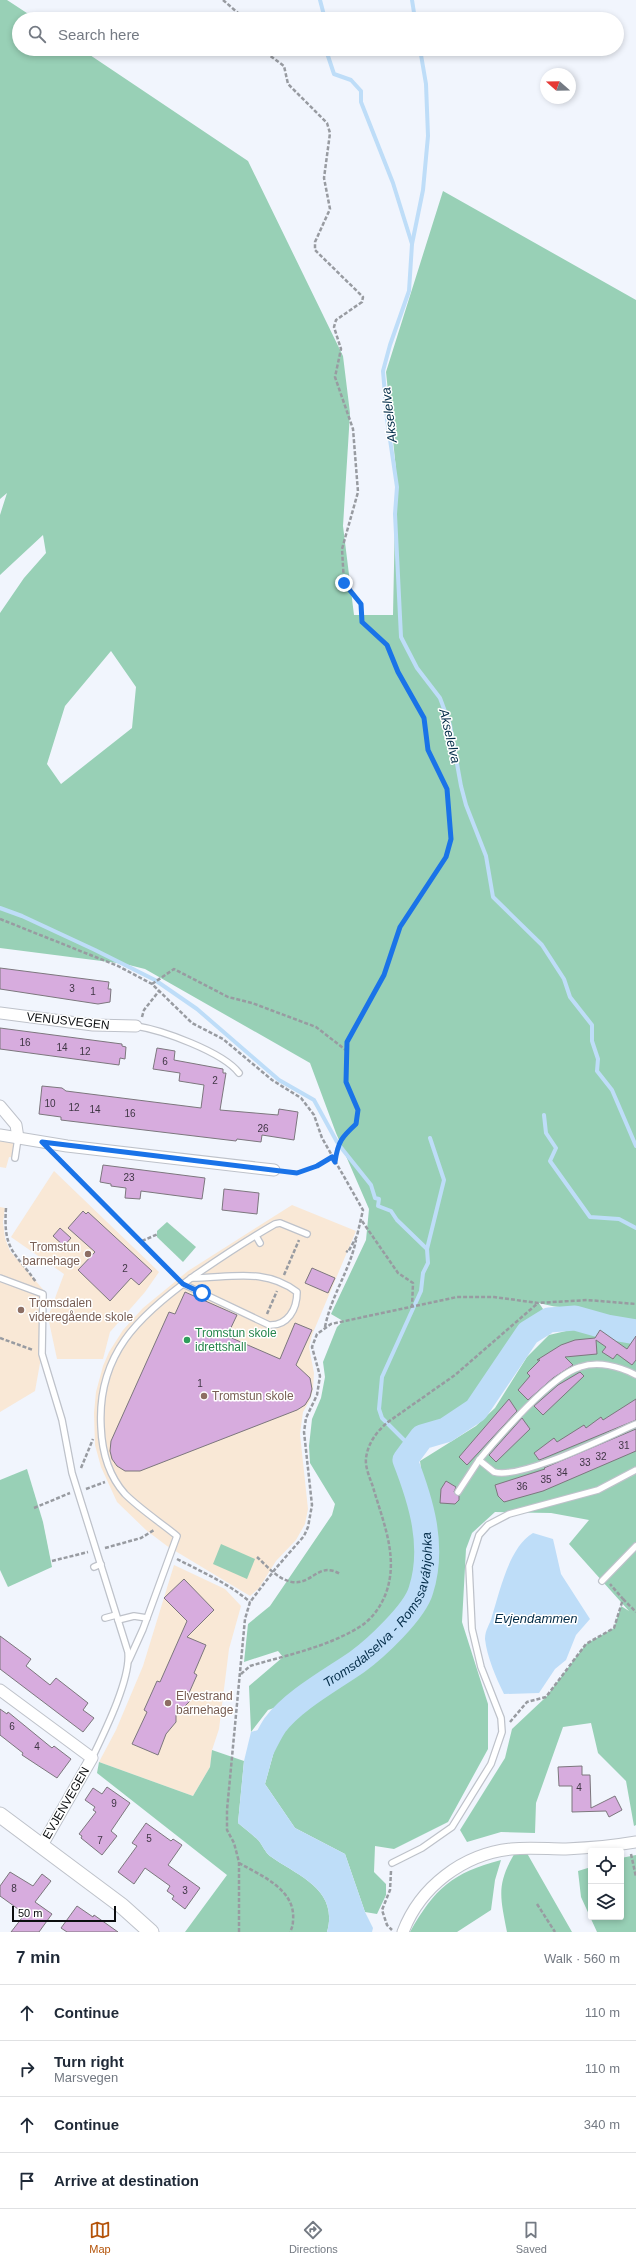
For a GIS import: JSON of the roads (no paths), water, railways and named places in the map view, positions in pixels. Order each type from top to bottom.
[{"type":"street","name":"VENUSVEGEN","points":[[0,1013],[92,1025],[138,1027]]},
{"type":"street","points":[[0,1106],[16,1126],[18,1138]]},
{"type":"street","points":[[0,1136],[274,1170]]},
{"type":"street","points":[[0,1690],[92,1758]]},
{"type":"street","name":"EVJENVEGEN","points":[[41,1847],[92,1758]]},
{"type":"street","name":"EVJENVEGEN","points":[[0,1815],[122,1906],[151,1932]]},
{"type":"street","points":[[403,1932],[422,1898],[436,1884],[451,1871],[478,1858],[512,1849],[593,1848],[636,1842]]},
{"type":"lane","points":[[138,1027],[157,1031],[224,1059],[239,1073]]},
{"type":"lane","points":[[15,1158],[18,1138]]},
{"type":"lane","points":[[92,1758],[115,1705],[129,1660],[147,1618],[177,1536],[125,1493],[106,1463],[102,1450],[101,1397],[108,1369],[114,1356],[142,1318],[191,1278],[275,1224],[280,1223],[308,1234]]},
{"type":"lane","points":[[256,1236],[260,1243]]},
{"type":"lane","points":[[183,1284],[263,1322],[278,1326],[284,1322],[295,1308],[297,1292],[282,1278],[250,1275],[191,1278]]},
{"type":"lane","points":[[0,1278],[43,1294],[42,1354],[62,1420],[73,1477],[127,1647],[129,1660]]},
{"type":"lane","points":[[458,1492],[479,1460],[534,1401],[574,1369],[591,1364],[605,1365],[636,1375]]},
{"type":"lane","points":[[479,1460],[494,1472],[513,1472],[560,1456],[636,1424]]},
{"type":"lane","points":[[392,1863],[422,1848],[452,1827],[491,1764],[502,1732],[501,1718],[481,1667],[472,1629],[469,1566],[479,1534],[488,1524],[509,1514],[598,1490],[636,1470]]},
{"type":"lane","points":[[604,1580],[636,1546]]},
{"type":"lane","points":[[94,1567],[101,1564]]},
{"type":"lane","points":[[105,1618],[134,1616],[147,1618]]},
{"type":"water","name":"Evjendammen","points":[[533,1533],[553,1539],[561,1574],[590,1619],[576,1635],[566,1660],[555,1669],[539,1693],[504,1694],[490,1660],[485,1636],[506,1570],[518,1548]]},
{"type":"water","points":[[275,1725],[281,1726],[265,1784],[295,1828],[345,1854],[365,1912],[373,1928],[372,1932],[327,1932],[329,1917],[327,1905],[322,1894],[304,1877],[270,1856],[259,1841],[238,1823],[244,1761],[251,1732]]},
{"type":"waterway","points":[[320,0],[323,12]]},
{"type":"waterway","points":[[412,0],[414,12]]},
{"type":"waterway","points":[[328,56],[334,74],[351,80],[361,91],[361,102],[393,183],[412,244]]},
{"type":"waterway","name":"Akselelva","points":[[421,56],[426,84],[428,136],[423,190],[412,244],[409,291],[390,345],[383,371],[387,419],[397,487],[395,514],[401,637],[417,668],[440,698],[450,725],[461,786],[466,805],[486,856],[493,897],[542,945],[564,979],[570,997],[592,1025],[592,1041],[598,1059],[597,1071],[612,1090],[636,1146]]},
{"type":"waterway","points":[[0,908],[22,916],[155,980],[197,1009],[279,1080],[314,1100],[337,1142]]},
{"type":"waterway","points":[[544,1115],[546,1133],[556,1148],[550,1161],[590,1217],[619,1219],[636,1228]]},
{"type":"waterway","points":[[413,1449],[382,1418],[379,1409],[382,1377],[421,1291],[423,1273],[428,1263],[427,1249],[444,1180],[430,1138]]},
{"type":"waterway","points":[[339,1145],[371,1185],[375,1198],[379,1199],[378,1206],[391,1211],[397,1220],[427,1249]]},
{"type":"waterway","name":"Tromsdalselva - Romssaváhjohka","points":[[259,1755],[275,1725],[292,1707],[357,1662],[374,1648],[403,1619],[417,1599],[425,1573],[427,1557],[426,1540],[421,1508],[405,1460],[422,1437],[446,1430],[476,1410],[528,1333],[549,1320],[575,1318],[607,1327],[636,1332]]},
{"type":"place","name":"Tromstun barnehage","points":[[88,1254]]},
{"type":"place","name":"Tromsdalen videregående skole","points":[[21,1310]]},
{"type":"place","name":"Tromstun skole idrettshall","points":[[187,1340]]},
{"type":"place","name":"Tromstun skole","points":[[204,1396]]},
{"type":"place","name":"Elvestrand barnehage","points":[[168,1703]]}]
